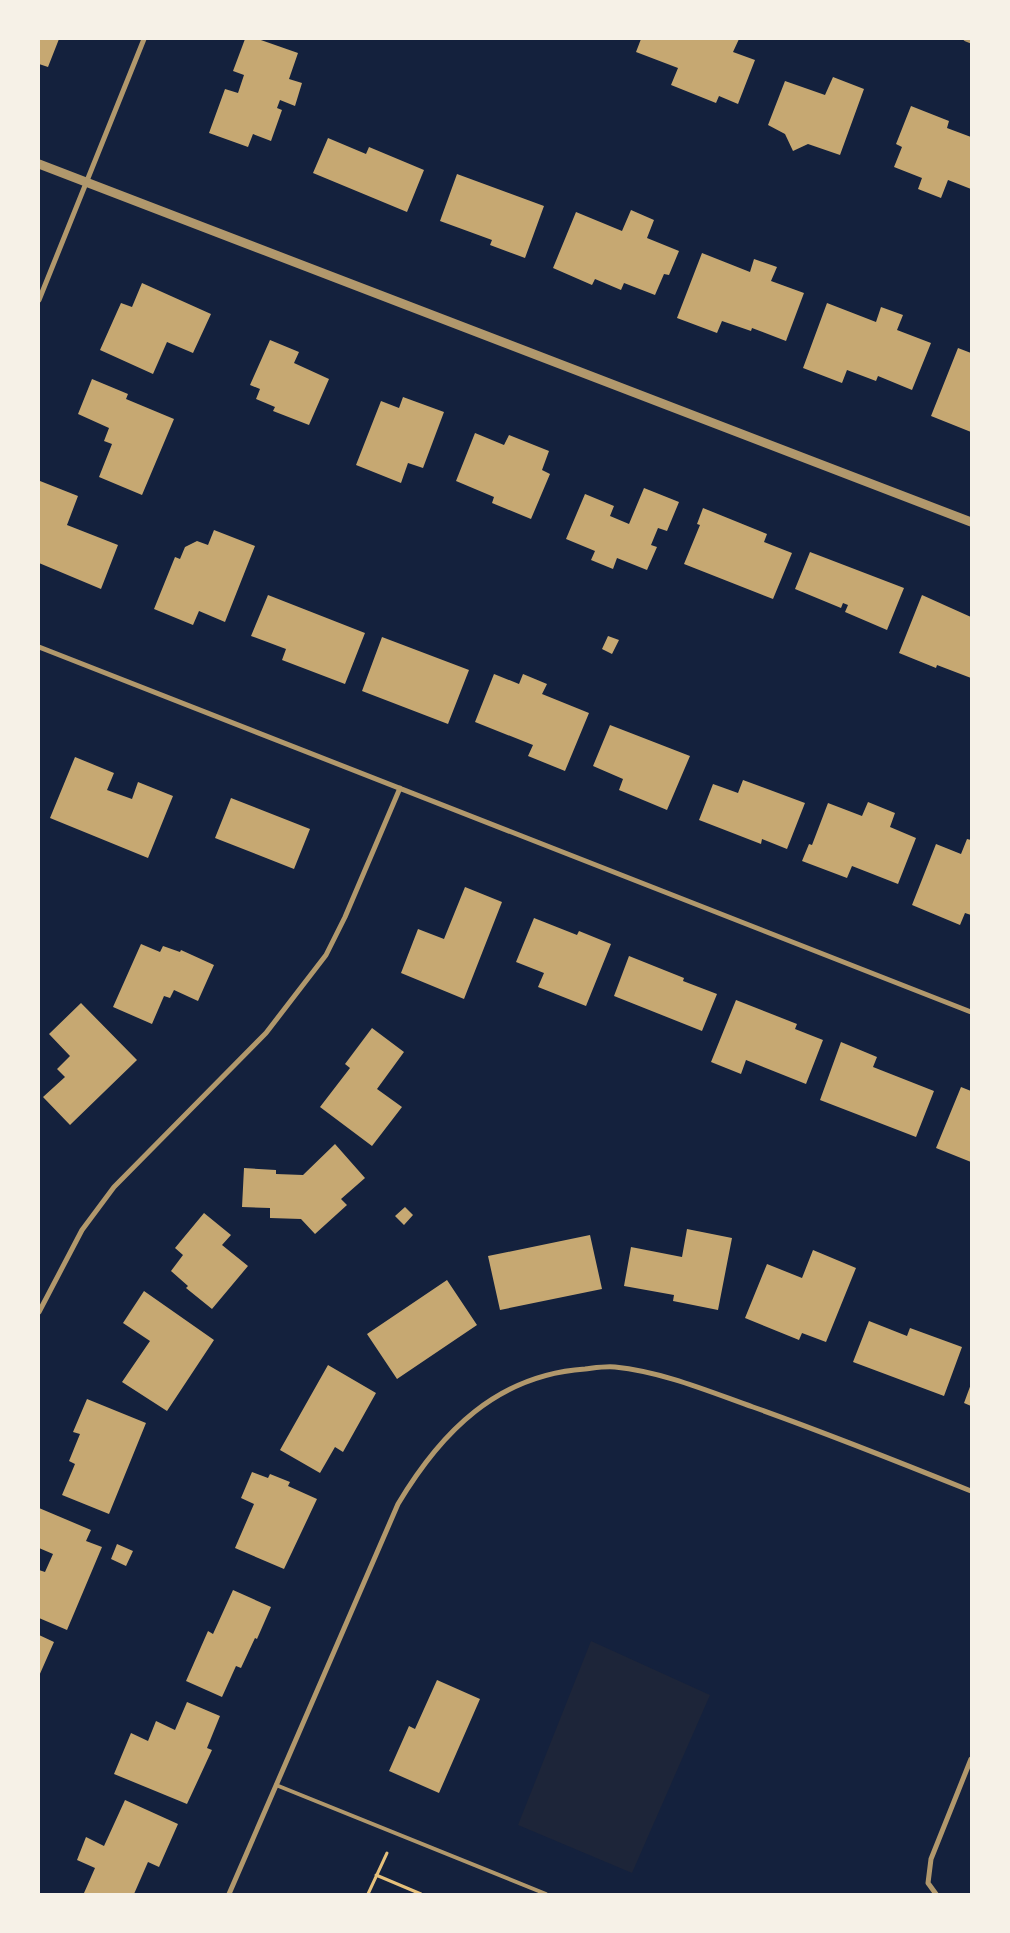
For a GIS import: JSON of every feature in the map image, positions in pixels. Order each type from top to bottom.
[{"type":"street","points":[[39,300],[144,39]]},
{"type":"street","points":[[966,39],[971,41]]},
{"type":"street","points":[[39,164],[971,522]]},
{"type":"street","points":[[39,647],[971,1012]]},
{"type":"street","points":[[39,1312],[82,1230],[114,1186],[266,1032],[326,956],[345,917],[400,788]]},
{"type":"street","points":[[229,1894],[398,1504],[420,1467],[447,1436],[478,1409],[520,1382],[562,1370],[614,1366],[665,1376],[806,1426],[971,1491]]},
{"type":"street","points":[[936,1894],[928,1882],[931,1859],[971,1759]]},
{"type":"lane","points":[[276,1785],[546,1894]]},
{"type":"path","points":[[368,1894],[387,1852]]},
{"type":"path","points":[[376,1875],[421,1894]]},
{"type":"shaded area","points":[[591,1641],[710,1695],[632,1873],[518,1825]]},
{"type":"building","points":[[39,39],[59,39],[48,67],[39,64]]},
{"type":"building","points":[[245,39],[258,39],[298,53],[289,79],[302,83],[295,106],[280,100],[277,108],[282,110],[271,141],[253,134],[248,147],[209,133],[225,89],[238,93],[244,75],[233,71]]},
{"type":"building","points":[[641,39],[739,39],[733,52],[755,60],[738,104],[719,96],[716,103],[671,85],[678,68],[636,52]]},
{"type":"building","points":[[833,77],[864,89],[840,155],[808,144],[793,151],[785,134],[768,125],[785,81],[825,95]]},
{"type":"building","points":[[911,106],[949,121],[947,128],[971,137],[971,189],[948,180],[941,198],[918,189],[922,178],[894,167],[902,147],[896,144]]},
{"type":"building","points":[[328,138],[366,154],[369,147],[424,170],[407,212],[313,173]]},
{"type":"building","points":[[457,174],[544,206],[525,258],[490,245],[492,240],[440,221]]},
{"type":"building","points":[[631,210],[654,220],[647,238],[679,251],[669,275],[664,274],[655,295],[624,283],[621,290],[595,279],[592,285],[553,268],[576,212],[622,231]]},
{"type":"building","points":[[702,253],[750,272],[754,259],[777,267],[771,281],[804,293],[786,341],[752,328],[751,331],[722,321],[717,333],[677,318]]},
{"type":"building","points":[[142,283],[211,314],[193,353],[167,342],[153,374],[100,350],[121,303],[132,307]]},
{"type":"building","points":[[827,303],[876,322],[881,307],[903,315],[897,330],[931,343],[912,390],[878,376],[876,381],[847,370],[842,383],[803,368]]},
{"type":"building","points":[[270,340],[299,352],[294,363],[329,379],[309,425],[273,411],[275,407],[256,399],[260,389],[250,385]]},
{"type":"building","points":[[958,348],[971,353],[971,432],[931,416]]},
{"type":"building","points":[[92,379],[128,394],[126,399],[174,419],[142,495],[99,477],[112,444],[104,441],[109,428],[78,414]]},
{"type":"building","points":[[403,397],[444,412],[423,468],[408,463],[401,483],[356,465],[381,401],[399,408]]},
{"type":"building","points":[[475,433],[504,445],[509,435],[549,451],[542,470],[550,474],[531,519],[492,503],[494,497],[456,481]]},
{"type":"building","points":[[40,481],[78,496],[67,525],[118,545],[101,589],[39,563]]},
{"type":"building","points":[[644,488],[679,502],[667,531],[658,528],[651,545],[657,547],[647,570],[617,558],[613,569],[591,560],[595,551],[566,539],[585,494],[614,506],[610,516],[629,524]]},
{"type":"building","points":[[703,508],[767,534],[764,542],[792,553],[773,599],[684,564],[700,525],[697,524]]},
{"type":"building","points":[[214,530],[255,546],[225,622],[199,611],[193,625],[154,609],[175,557],[180,559],[185,547],[197,541],[208,545]]},
{"type":"building","points":[[810,552],[904,588],[887,630],[845,612],[848,605],[843,603],[841,608],[795,589]]},
{"type":"building","points":[[268,595],[365,633],[345,684],[282,660],[286,649],[251,636]]},
{"type":"building","points":[[922,595],[971,617],[971,678],[937,665],[936,668],[899,653]]},
{"type":"building","points":[[608,636],[619,640],[612,654],[602,649]]},
{"type":"building","points":[[382,637],[469,670],[448,724],[362,691]]},
{"type":"building","points":[[494,674],[519,684],[523,674],[547,684],[542,694],[589,713],[565,771],[528,756],[533,745],[475,722]]},
{"type":"building","points":[[610,725],[690,756],[667,810],[619,790],[623,779],[593,766]]},
{"type":"building","points":[[75,757],[114,773],[107,790],[132,799],[138,782],[173,796],[148,858],[50,818]]},
{"type":"building","points":[[743,780],[805,803],[787,849],[762,839],[761,844],[699,820],[713,784],[738,793]]},
{"type":"building","points":[[231,798],[310,829],[294,869],[215,838]]},
{"type":"building","points":[[868,802],[895,813],[890,827],[916,838],[898,884],[852,866],[847,878],[802,861],[809,844],[812,845],[828,803],[862,816]]},
{"type":"building","points":[[967,839],[971,840],[971,915],[965,913],[960,925],[912,905],[936,844],[961,854]]},
{"type":"building","points":[[465,887],[502,902],[464,999],[401,973],[418,929],[444,939]]},
{"type":"building","points":[[534,918],[577,935],[579,931],[611,944],[586,1006],[538,987],[544,973],[516,962]]},
{"type":"building","points":[[141,944],[160,952],[163,946],[180,952],[181,950],[214,965],[198,1001],[174,990],[170,998],[164,996],[152,1024],[113,1007]]},
{"type":"building","points":[[629,956],[684,978],[683,981],[717,994],[702,1031],[614,996]]},
{"type":"building","points":[[736,1000],[797,1024],[795,1029],[823,1040],[806,1084],[746,1060],[741,1074],[711,1062]]},
{"type":"building","points":[[81,1003],[137,1060],[70,1125],[43,1097],[65,1077],[57,1069],[70,1056],[49,1034]]},
{"type":"building","points":[[372,1028],[404,1052],[377,1089],[402,1107],[372,1146],[320,1107],[350,1068],[345,1064]]},
{"type":"building","points":[[841,1042],[877,1057],[873,1067],[934,1091],[916,1137],[820,1100]]},
{"type":"building","points":[[961,1087],[971,1091],[971,1162],[936,1148]]},
{"type":"building","points":[[335,1144],[365,1178],[341,1199],[347,1205],[315,1234],[301,1219],[270,1218],[270,1208],[242,1207],[244,1168],[276,1170],[276,1174],[303,1175]]},
{"type":"building","points":[[405,1207],[413,1215],[404,1225],[395,1216]]},
{"type":"building","points":[[204,1213],[231,1235],[222,1245],[248,1266],[212,1309],[186,1288],[188,1286],[171,1271],[183,1255],[175,1248]]},
{"type":"building","points":[[687,1229],[732,1238],[718,1310],[673,1301],[674,1295],[624,1286],[631,1247],[682,1257]]},
{"type":"building","points":[[590,1235],[602,1289],[500,1310],[488,1256]]},
{"type":"building","points":[[813,1250],[856,1268],[826,1342],[802,1333],[799,1340],[745,1318],[767,1264],[802,1278]]},
{"type":"building","points":[[447,1280],[477,1325],[397,1379],[367,1334]]},
{"type":"building","points":[[144,1291],[214,1340],[167,1411],[122,1382],[150,1341],[123,1323]]},
{"type":"building","points":[[869,1321],[907,1336],[910,1328],[962,1347],[944,1396],[853,1362]]},
{"type":"building","points":[[328,1365],[376,1393],[343,1452],[335,1447],[320,1473],[280,1450]]},
{"type":"building","points":[[971,1384],[971,1406],[964,1403]]},
{"type":"building","points":[[87,1399],[146,1423],[109,1514],[62,1495],[75,1464],[69,1461],[80,1434],[73,1432]]},
{"type":"building","points":[[252,1472],[268,1478],[270,1474],[290,1482],[288,1486],[317,1499],[284,1569],[235,1548],[254,1504],[241,1498]]},
{"type":"building","points":[[39,1508],[91,1530],[86,1541],[102,1547],[67,1630],[39,1618],[39,1570],[45,1572],[53,1554],[39,1548]]},
{"type":"building","points":[[117,1544],[133,1551],[126,1566],[111,1559]]},
{"type":"building","points":[[233,1590],[271,1607],[257,1639],[255,1638],[241,1668],[236,1666],[222,1697],[186,1681],[208,1631],[213,1634]]},
{"type":"building","points":[[39,1635],[54,1642],[39,1676]]},
{"type":"building","points":[[437,1680],[480,1699],[439,1793],[389,1771],[409,1726],[415,1729]]},
{"type":"building","points":[[187,1702],[220,1716],[207,1748],[212,1750],[187,1804],[114,1774],[131,1733],[148,1741],[156,1721],[175,1730]]},
{"type":"building","points":[[125,1800],[178,1824],[159,1867],[148,1862],[134,1894],[84,1893],[95,1868],[77,1860],[86,1837],[104,1846]]}]
